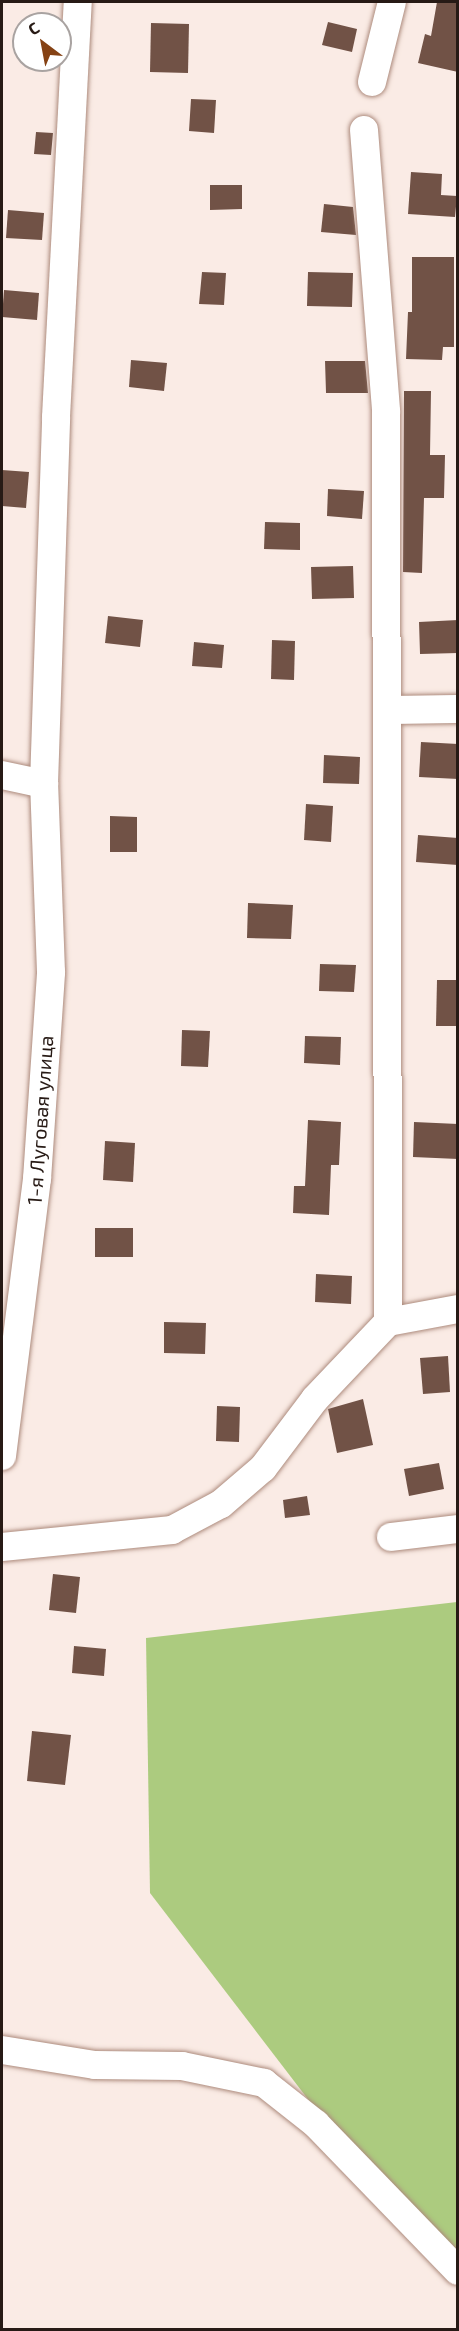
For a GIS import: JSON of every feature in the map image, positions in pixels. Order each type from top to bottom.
[{"type":"street","name":"1-я Луговая улица","points":[[2,1456],[37,1179],[51,972],[44,784],[56,417],[78,2]]},
{"type":"street","points":[[372,82],[392,2]]},
{"type":"street","points":[[364,130],[386,412],[389,710],[388,1322]]},
{"type":"street","points":[[389,710],[458,709]]},
{"type":"street","points":[[2,775],[44,784]]},
{"type":"street","points":[[2,1547],[172,1530],[221,1504],[263,1468],[315,1399],[388,1322],[458,1309]]},
{"type":"street","points":[[391,1537],[458,1529]]},
{"type":"street","points":[[2,2050],[95,2065],[182,2066],[264,2083],[316,2124],[458,2271]]},
{"type":"green space","points":[[457,1602],[458,2252],[435,2265],[150,1893],[146,1638]]},
{"type":"building","points":[[437,2],[458,2],[458,72],[418,63],[425,34],[431,36]]},
{"type":"building","points":[[328,22],[357,29],[352,52],[322,45]]},
{"type":"building","points":[[151,23],[189,24],[188,73],[150,72]]},
{"type":"building","points":[[191,99],[216,100],[214,133],[189,131]]},
{"type":"building","points":[[36,132],[53,133],[51,155],[34,154]]},
{"type":"building","points":[[411,172],[442,174],[441,195],[457,196],[455,217],[408,214]]},
{"type":"building","points":[[210,185],[242,185],[242,209],[210,210]]},
{"type":"building","points":[[324,204],[353,207],[356,235],[321,232]]},
{"type":"building","points":[[8,210],[44,213],[42,240],[6,238]]},
{"type":"building","points":[[412,257],[454,257],[454,347],[443,347],[442,360],[406,359],[408,312],[412,312]]},
{"type":"building","points":[[202,272],[226,273],[224,305],[199,304]]},
{"type":"building","points":[[308,272],[353,273],[352,307],[307,306]]},
{"type":"building","points":[[4,290],[39,293],[37,320],[2,317]]},
{"type":"building","points":[[131,360],[167,363],[164,391],[129,387]]},
{"type":"building","points":[[325,361],[365,361],[368,393],[326,393]]},
{"type":"building","points":[[404,391],[431,391],[430,455],[445,455],[444,498],[424,498],[422,573],[403,572]]},
{"type":"building","points":[[2,470],[29,472],[26,508],[2,506]]},
{"type":"building","points":[[328,489],[364,491],[362,519],[327,516]]},
{"type":"building","points":[[265,522],[300,523],[300,550],[264,549]]},
{"type":"building","points":[[353,566],[354,598],[312,599],[311,567]]},
{"type":"building","points":[[108,616],[143,620],[140,647],[105,643]]},
{"type":"building","points":[[458,620],[458,653],[420,654],[419,622]]},
{"type":"building","points":[[272,640],[295,641],[294,680],[271,679]]},
{"type":"building","points":[[194,642],[224,645],[222,668],[192,666]]},
{"type":"building","points":[[421,742],[458,744],[458,779],[419,777]]},
{"type":"building","points":[[324,755],[360,757],[359,784],[323,783]]},
{"type":"building","points":[[306,804],[333,806],[331,842],[304,840]]},
{"type":"building","points":[[110,816],[137,817],[137,852],[110,852]]},
{"type":"building","points":[[418,835],[458,838],[458,865],[416,862]]},
{"type":"building","points":[[248,903],[293,905],[291,939],[247,938]]},
{"type":"building","points":[[320,964],[356,965],[354,992],[319,991]]},
{"type":"building","points":[[437,980],[458,980],[458,1026],[436,1026]]},
{"type":"building","points":[[182,1030],[210,1031],[208,1067],[181,1066]]},
{"type":"building","points":[[305,1036],[341,1037],[340,1065],[304,1063]]},
{"type":"building","points":[[308,1120],[341,1122],[339,1165],[331,1165],[329,1215],[293,1213],[294,1186],[305,1186]]},
{"type":"building","points":[[414,1122],[458,1124],[458,1159],[413,1157]]},
{"type":"building","points":[[105,1141],[135,1143],[133,1182],[103,1180]]},
{"type":"building","points":[[95,1228],[133,1228],[133,1257],[95,1257]]},
{"type":"building","points":[[316,1274],[352,1276],[351,1304],[315,1302]]},
{"type":"building","points":[[164,1322],[206,1323],[205,1354],[164,1353]]},
{"type":"building","points":[[448,1356],[450,1392],[423,1394],[420,1358]]},
{"type":"building","points":[[363,1399],[373,1445],[337,1453],[328,1409]]},
{"type":"building","points":[[217,1406],[240,1407],[239,1442],[216,1441]]},
{"type":"building","points":[[439,1463],[444,1489],[409,1496],[404,1469]]},
{"type":"building","points":[[307,1496],[310,1515],[285,1518],[283,1500]]},
{"type":"building","points":[[53,1574],[80,1577],[76,1613],[49,1610]]},
{"type":"building","points":[[74,1646],[106,1649],[104,1676],[72,1673]]},
{"type":"building","points":[[32,1731],[71,1735],[65,1785],[27,1781]]}]
